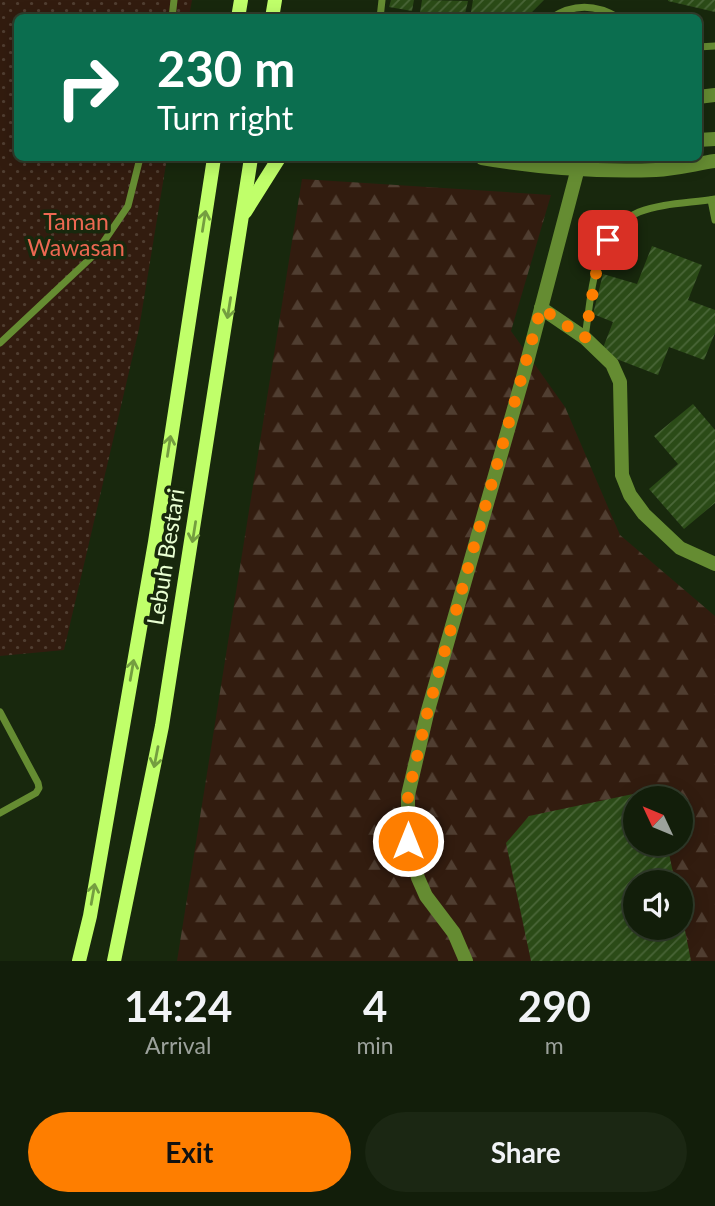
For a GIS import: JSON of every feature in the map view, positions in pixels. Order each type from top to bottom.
[{"type":"main road","name":"Lebuh Bestari","points":[[79,961],[90,916],[155,542],[215,161]]},
{"type":"main road","name":"Lebuh Bestari","points":[[114,961],[162,726],[251,161]]},
{"type":"main road","points":[[242,216],[277,161]]},
{"type":"street","points":[[502,161],[578,168],[657,170],[715,162]]},
{"type":"street","points":[[466,961],[454,933],[426,896],[418,878],[408,841],[408,795],[427,714],[578,168]]},
{"type":"street","points":[[541,308],[585,338],[612,364],[620,382],[622,475],[630,495],[644,514],[680,548],[715,564]]},
{"type":"lane","points":[[558,14],[569,8],[587,6],[605,9],[613,14]]},
{"type":"lane","points":[[0,344],[96,253],[128,206],[139,161]]},
{"type":"lane","points":[[585,338],[599,256],[621,225],[639,213],[713,200],[715,220]]},
{"type":"lane","points":[[0,712],[39,788],[36,793],[0,814]]},
{"type":"green space","name":"Taman Wawasan","points":[[0,0],[192,0],[190,14],[14,14],[14,161],[167,161],[139,329],[64,650],[0,656]]},
{"type":"green space","points":[[302,179],[551,195],[511,331],[565,407],[620,535],[715,616],[715,961],[177,961]]},
{"type":"building","points":[[391,0],[414,0],[412,11],[389,7]]},
{"type":"building","points":[[422,0],[468,1],[465,14],[420,13]]},
{"type":"building","points":[[473,0],[544,0],[530,14],[471,14]]},
{"type":"building","points":[[715,0],[715,12],[668,1]]},
{"type":"building","points":[[652,246],[702,265],[688,300],[715,310],[715,333],[704,360],[669,347],[658,375],[601,353],[613,322],[593,314],[603,274],[637,284]]},
{"type":"building","points":[[693,404],[715,430],[715,503],[684,529],[649,489],[678,464],[654,436]]},
{"type":"building","points":[[623,796],[623,856],[670,856],[672,870],[623,870],[623,940],[687,940],[691,961],[531,961],[506,843],[529,816]]},
{"type":"route","points":[[408,841],[408,795],[427,714],[541,308],[585,338],[599,256],[608,240]]}]
